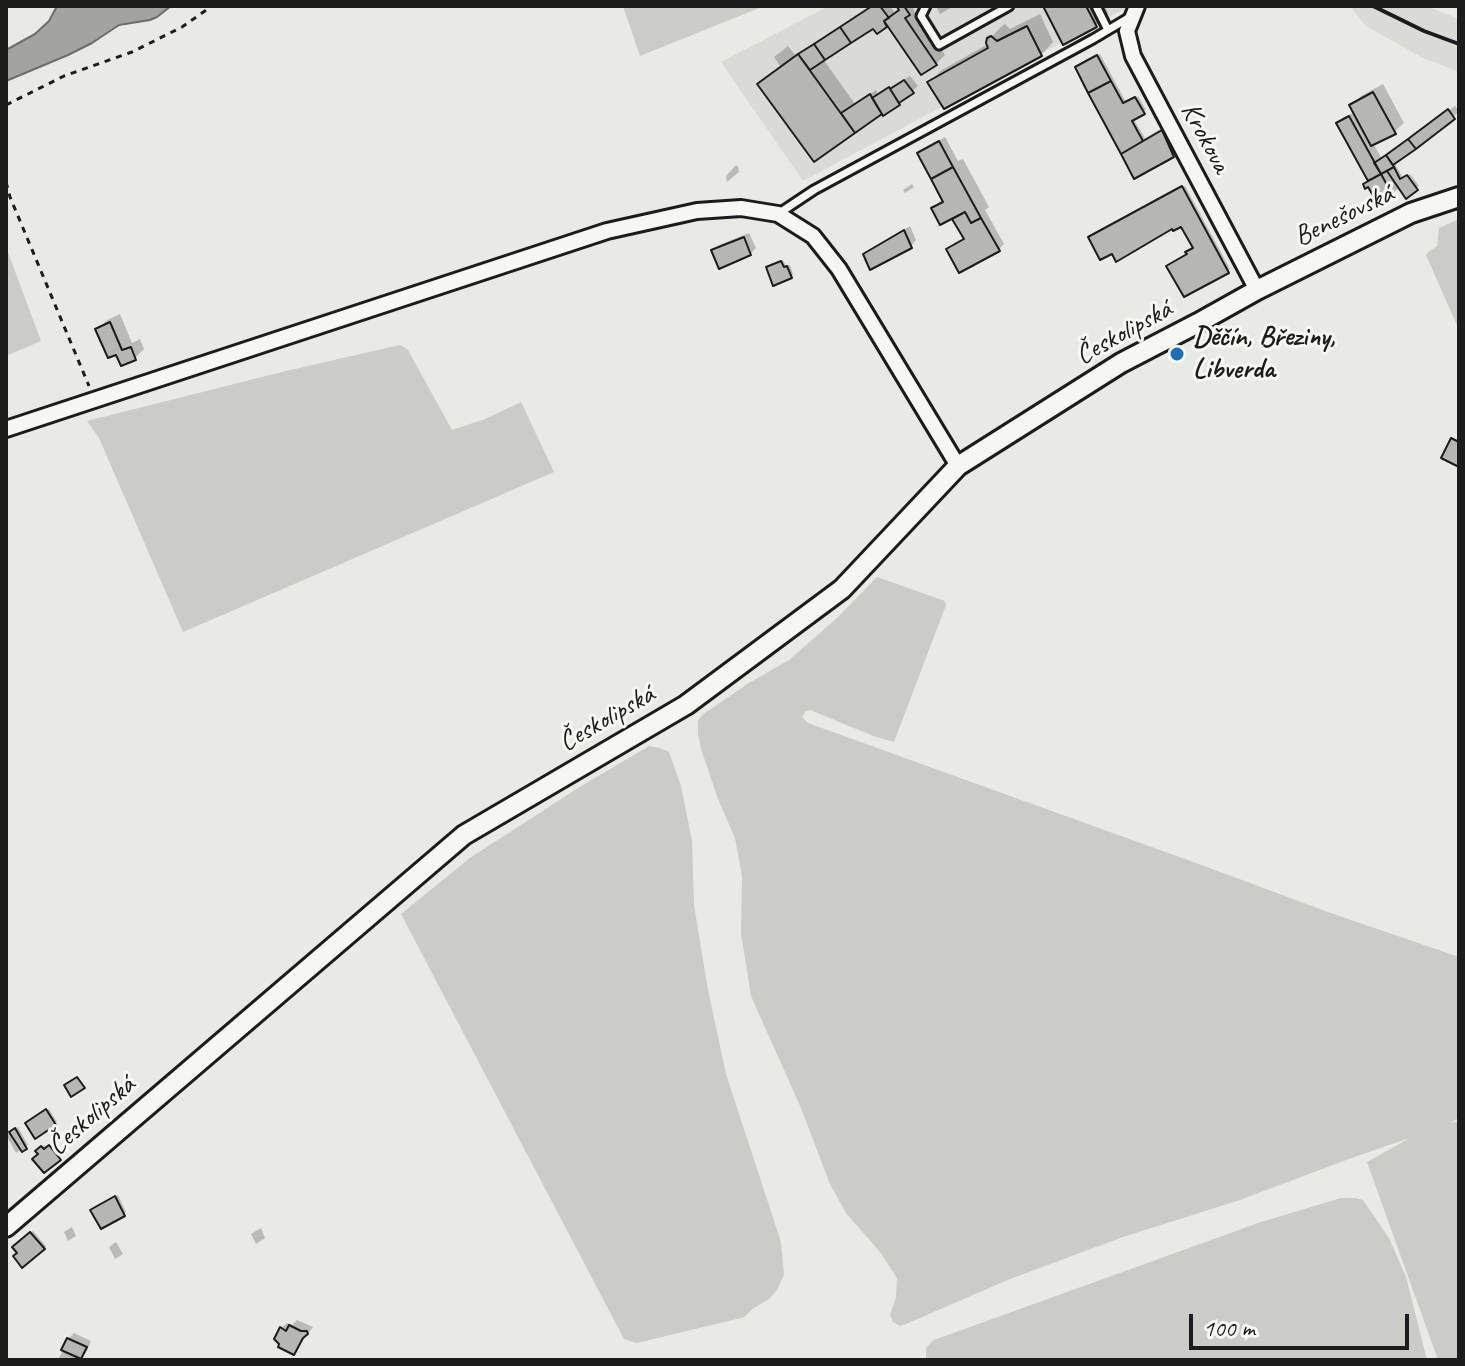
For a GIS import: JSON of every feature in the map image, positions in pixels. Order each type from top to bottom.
[{"type":"main road","name":"Benešovská","points":[[1257,290],[1411,213],[1459,197]]},
{"type":"main road","name":"Českolipská","points":[[6,1227],[464,835],[686,705],[842,589],[958,466],[1121,363],[1257,290]]},
{"type":"street","name":"Krokova","points":[[1135,11],[1127,31],[1133,56],[1257,290]]},
{"type":"street","points":[[6,429],[607,231],[697,211],[741,208],[778,214],[813,236],[839,269],[958,466]]},
{"type":"lane","points":[[926,6],[921,16],[939,45],[1009,6]]},
{"type":"lane","points":[[1096,6],[1108,30]]},
{"type":"lane","points":[[778,214],[814,190],[1108,30],[1135,11]]},
{"type":"path","points":[[6,105],[64,76],[132,52],[182,27],[212,6]]},
{"type":"path","points":[[6,182],[95,400]]},
{"type":"shaded area","points":[[57,6],[171,6],[150,20],[119,25],[68,55],[6,81],[6,50],[35,34],[49,21]]},
{"type":"shaded area","points":[[623,6],[764,6],[640,56]]},
{"type":"shaded area","points":[[829,6],[1130,6],[803,181],[721,62]]},
{"type":"shaded area","points":[[1349,6],[1426,6],[1459,19],[1459,72],[1421,57],[1366,26]]},
{"type":"shaded area","points":[[1459,219],[1459,330],[1426,255],[1437,246],[1439,228]]},
{"type":"shaded area","points":[[6,247],[41,341],[6,356]]},
{"type":"shaded area","points":[[400,345],[408,350],[452,430],[521,402],[554,472],[183,632],[99,438],[87,421]]},
{"type":"shaded area","points":[[877,577],[945,601],[946,605],[894,742],[810,710],[802,717],[808,723],[1459,957],[1459,1118],[1450,1123],[1459,1121],[1459,1360],[1438,1360],[1367,1162],[1410,1138],[1240,1200],[1123,1237],[1010,1279],[906,1324],[900,1326],[893,1322],[890,1315],[896,1297],[897,1278],[880,1252],[846,1213],[830,1184],[801,1108],[751,996],[741,933],[742,876],[735,838],[718,799],[698,733],[698,721],[702,715],[789,660]]},
{"type":"shaded area","points":[[649,746],[669,752],[681,786],[692,841],[694,905],[708,990],[726,1074],[781,1242],[784,1275],[769,1299],[745,1317],[637,1343],[624,1339],[401,914],[470,858]]},
{"type":"shaded area","points":[[1341,1198],[1363,1200],[1389,1238],[1406,1277],[1427,1360],[926,1360],[926,1348],[934,1340],[1261,1222]]},
{"type":"building","points":[[872,6],[880,6],[889,18],[884,21],[887,27],[877,34],[873,29],[851,43],[840,27]]},
{"type":"building","points":[[904,6],[910,15],[905,18],[937,65],[921,75],[884,21],[899,10],[897,7]]},
{"type":"building","points":[[1043,6],[1086,6],[1097,27],[1063,45]]},
{"type":"building","points":[[1027,26],[1042,56],[944,109],[927,82],[988,48],[987,38],[991,36],[997,41]]},
{"type":"building","points":[[840,27],[851,43],[825,60],[814,44]]},
{"type":"building","points":[[814,44],[825,60],[810,70],[798,54]]},
{"type":"building","points":[[798,54],[855,133],[814,162],[757,84]]},
{"type":"building","points":[[1097,55],[1111,81],[1088,93],[1075,67]]},
{"type":"building","points":[[904,80],[914,93],[899,103],[890,89]]},
{"type":"building","points":[[1111,81],[1123,103],[1135,97],[1145,114],[1132,121],[1143,141],[1121,154],[1088,93]]},
{"type":"building","points":[[889,87],[900,105],[883,116],[872,98]]},
{"type":"building","points":[[1373,92],[1396,134],[1371,146],[1349,105]]},
{"type":"building","points":[[870,94],[882,114],[855,133],[841,113]]},
{"type":"building","points":[[1448,109],[1455,119],[1416,149],[1408,139]]},
{"type":"building","points":[[1349,116],[1381,174],[1368,181],[1336,123]]},
{"type":"building","points":[[1162,130],[1174,157],[1134,179],[1121,154]]},
{"type":"building","points":[[1408,139],[1416,149],[1393,165],[1386,155]]},
{"type":"building","points":[[939,141],[953,167],[931,179],[917,153]]},
{"type":"building","points":[[1386,155],[1394,167],[1381,174],[1374,163]]},
{"type":"building","points":[[953,167],[981,218],[971,223],[965,212],[940,225],[931,208],[943,202],[931,179]]},
{"type":"building","points":[[1394,167],[1400,179],[1407,175],[1418,190],[1406,199],[1387,171]]},
{"type":"building","points":[[1381,174],[1393,196],[1378,204],[1363,184]]},
{"type":"building","points":[[1182,186],[1229,273],[1184,297],[1166,266],[1193,248],[1181,227],[1172,229],[1116,262],[1112,254],[1100,260],[1088,237]]},
{"type":"building","points":[[965,212],[971,223],[981,218],[1000,251],[959,273],[946,249],[964,239],[952,219]]},
{"type":"building","points":[[904,230],[912,248],[870,270],[863,254]]},
{"type":"building","points":[[744,237],[751,255],[719,269],[711,250]]},
{"type":"building","points":[[781,261],[792,278],[773,286],[766,267]]},
{"type":"building","points":[[110,322],[122,350],[131,347],[136,360],[121,366],[116,355],[108,358],[95,329]]},
{"type":"building","points":[[1451,438],[1459,442],[1459,467],[1441,458]]},
{"type":"building","points":[[77,1077],[85,1088],[71,1097],[64,1085]]},
{"type":"building","points":[[46,1109],[56,1125],[35,1139],[25,1123]]},
{"type":"building","points":[[15,1128],[27,1149],[22,1152],[9,1132]]},
{"type":"building","points":[[49,1145],[61,1160],[44,1173],[32,1159],[41,1146],[44,1149]]},
{"type":"building","points":[[115,1196],[125,1216],[101,1229],[90,1210]]},
{"type":"building","points":[[30,1232],[45,1249],[22,1268],[13,1256],[17,1253],[12,1247]]},
{"type":"building","points":[[289,1325],[308,1334],[294,1355],[278,1347],[274,1339],[280,1327],[286,1331]]},
{"type":"building","points":[[67,1338],[87,1347],[81,1359],[61,1350]]},
{"type":"railway","points":[[1373,6],[1459,44]]},
{"type":"place","name":"Děčín, Březiny, Libverda","points":[[1177,354]]}]
